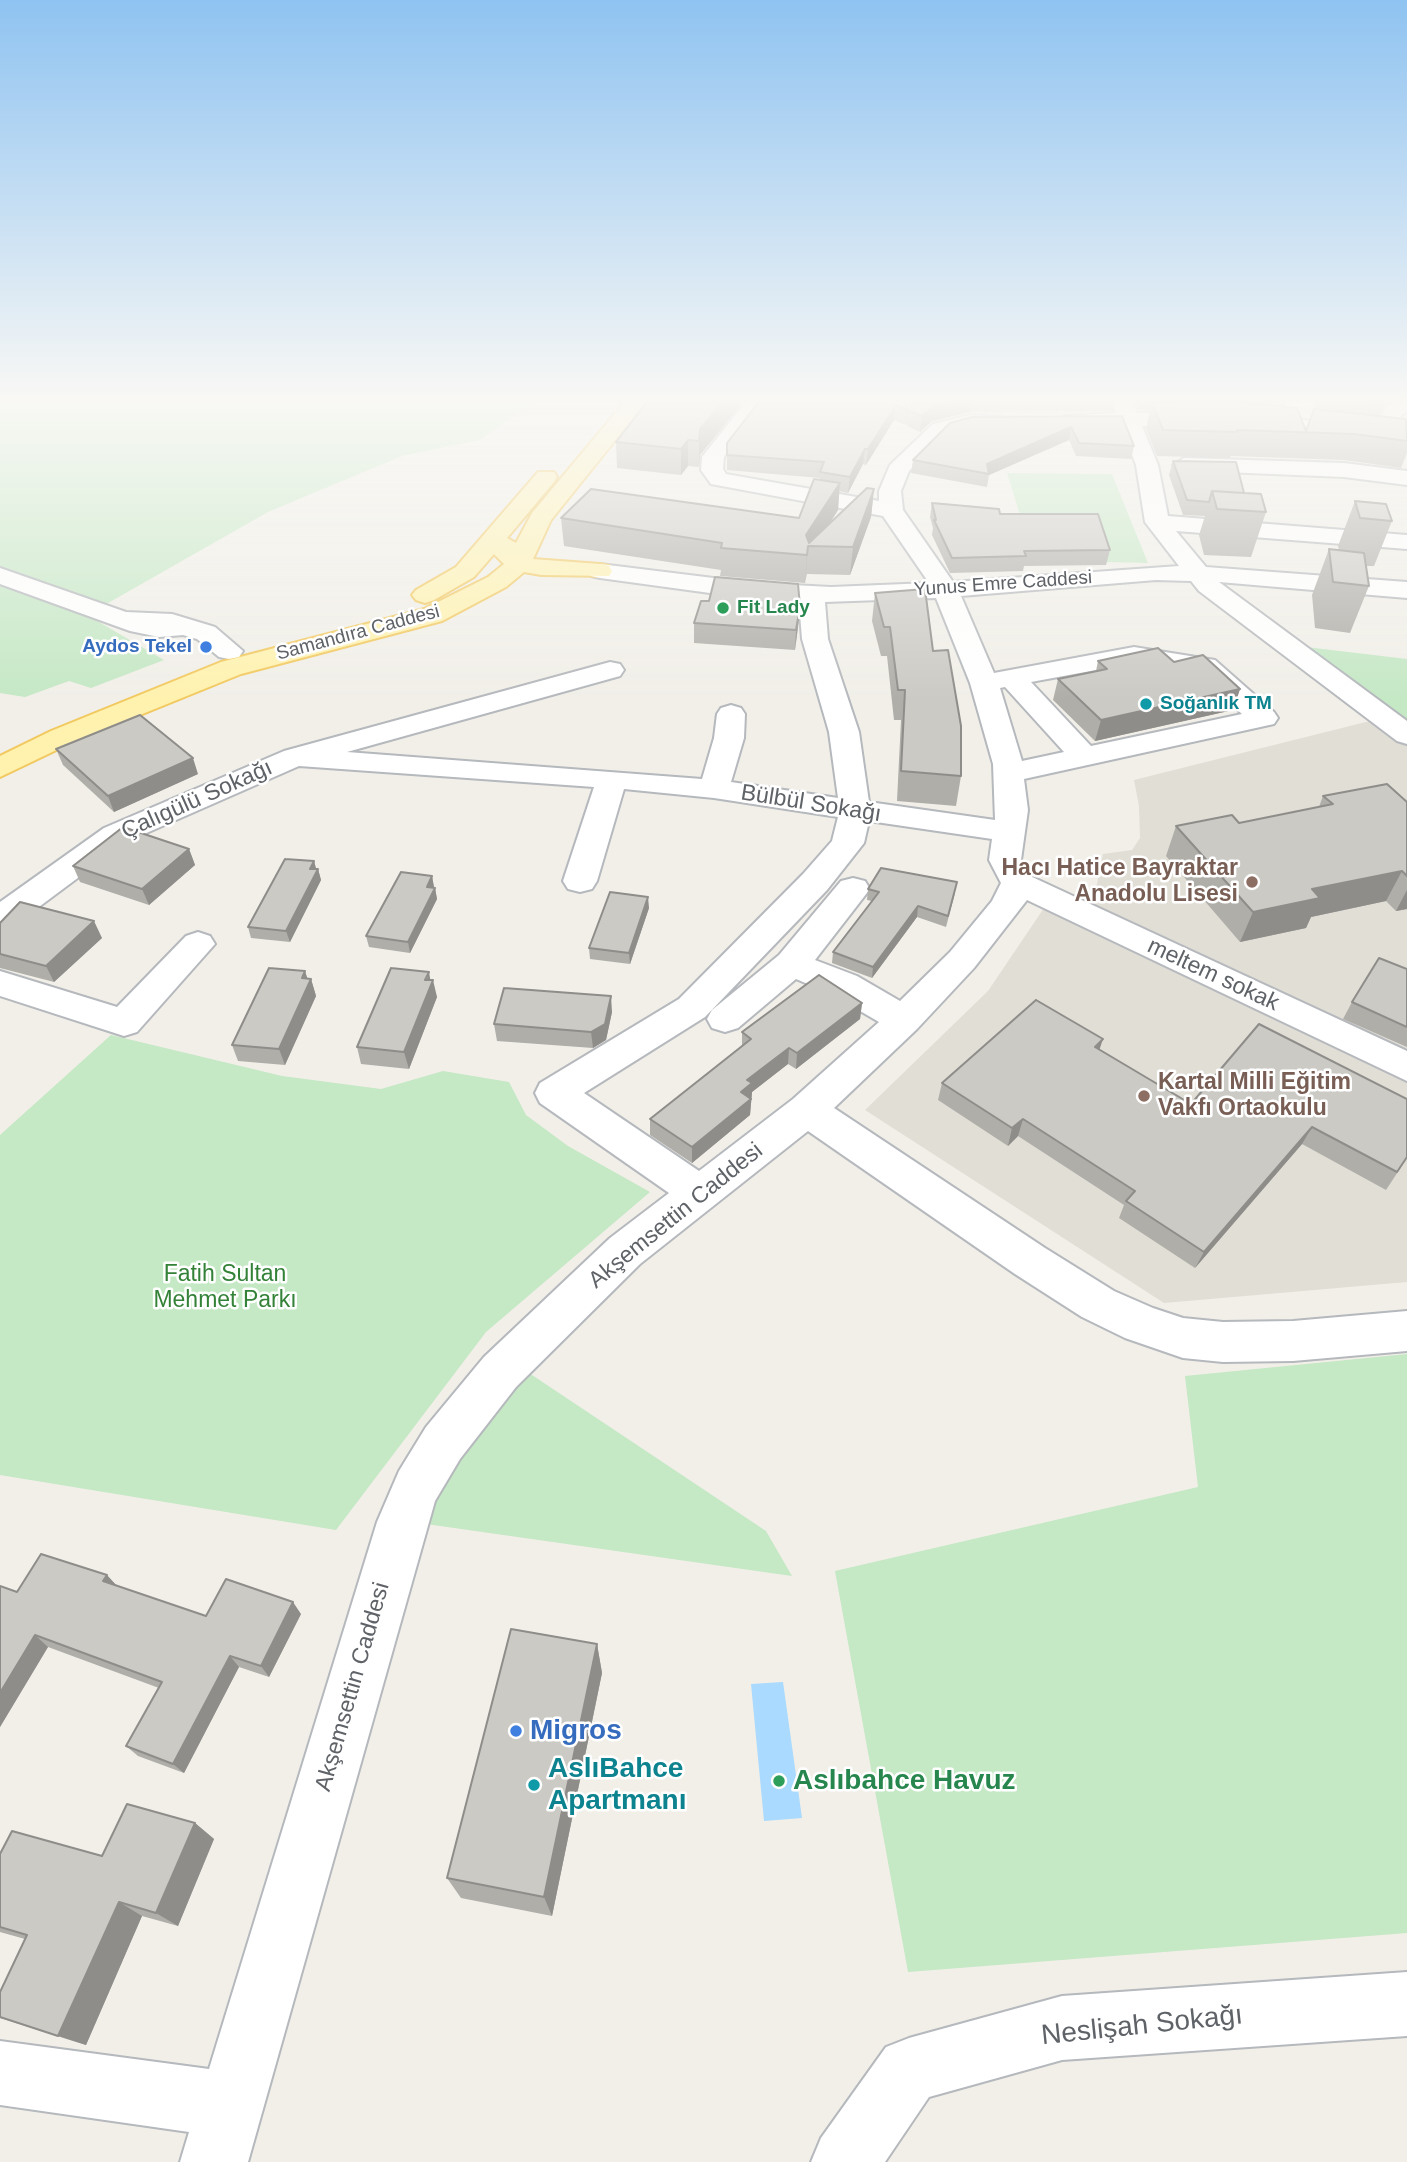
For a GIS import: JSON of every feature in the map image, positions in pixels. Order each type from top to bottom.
[{"type":"main road","name":"Samandıra Caddesi","points":[[0,746],[47,722],[229,651],[405,605],[465,572],[527,499]]},
{"type":"main road","name":"Samandıra Caddesi","points":[[0,768],[61,737],[231,668],[433,615],[497,582],[531,556],[548,508],[556,499]]},
{"type":"main road","points":[[524,502],[505,541],[531,556],[600,570]]},
{"type":"main road","points":[[465,572],[531,556]]},
{"type":"street","points":[[829,499],[891,510]]},
{"type":"street","points":[[890,499],[891,510],[946,590],[999,680],[1085,758]]},
{"type":"street","points":[[1153,499],[1157,522],[1208,586],[1407,735]]},
{"type":"street","points":[[1157,522],[1407,542]]},
{"type":"street","name":"Yunus Emre Caddesi","points":[[600,570],[754,591],[811,594],[946,590],[1156,573],[1407,590]]},
{"type":"street","points":[[0,576],[159,629],[184,627],[206,633],[229,651]]},
{"type":"street","points":[[700,1194],[554,1093],[692,1008],[816,882],[848,843],[855,811],[844,732],[815,639],[811,594]]},
{"type":"street","points":[[999,680],[1134,654],[1205,666],[1264,718],[1009,773]]},
{"type":"street","name":"Çalıgülü Sokağı","points":[[0,919],[115,835],[295,757],[610,670]]},
{"type":"street","points":[[999,680],[1012,810],[1005,860],[1018,883]]},
{"type":"street","points":[[714,789],[729,738],[731,714]]},
{"type":"street","name":"Bülbül Sokağı","points":[[295,757],[612,779],[714,789],[1009,832]]},
{"type":"street","points":[[580,881],[612,779]]},
{"type":"street","name":"Akşemsettin Caddesi","points":[[222,2134],[402,1522],[416,1488],[443,1443],[508,1364],[625,1251],[807,1110],[904,1020],[1000,915],[1018,883]]},
{"type":"street","name":"meltem sokak","points":[[1018,883],[1407,1067]]},
{"type":"street","points":[[725,1019],[792,964],[853,889]]},
{"type":"street","points":[[0,983],[124,1023],[198,944]]},
{"type":"street","points":[[792,964],[844,985],[904,1020]]},
{"type":"street","points":[[807,1110],[1030,1261],[1098,1304],[1141,1324],[1182,1338],[1223,1342],[1293,1341],[1407,1331]]},
{"type":"street","name":"Neslişah Sokağı","points":[[845,2162],[909,2070],[1062,2028],[1407,2004]]},
{"type":"street","points":[[0,2073],[222,2134]]},
{"type":"shaded area","name":"Hacı Hatice Bayraktar Anadolu Lisesi","points":[[1382,718],[1407,738],[1407,1053],[1092,909],[1103,854],[1132,850],[1140,838],[1139,806],[1134,780]]},
{"type":"shaded area","name":"Kartal Milli Eğitim Vakfı Ortaokulu","points":[[1044,908],[1407,1081],[1407,1282],[1164,1303],[865,1110],[988,991]]},
{"type":"green space","points":[[0,499],[299,499],[268,512],[87,615],[164,660],[91,688],[69,681],[25,697],[0,693]]},
{"type":"green space","points":[[1015,499],[1122,499],[1148,563],[1104,562],[1020,515]]},
{"type":"green space","points":[[1306,647],[1407,659],[1407,722]]},
{"type":"green space","name":"Fatih Sultan Mehmet Parkı","points":[[111,1035],[282,1076],[381,1089],[443,1071],[509,1082],[526,1115],[568,1146],[650,1192],[486,1332],[336,1530],[0,1475],[0,1135]]},
{"type":"green space","points":[[1407,1354],[1407,1933],[908,1972],[835,1571],[1198,1487],[1185,1376]]},
{"type":"green space","points":[[517,1365],[766,1531],[792,1576],[419,1523]]},
{"type":"water","name":"Aslıbahce Havuz","points":[[783,1682],[802,1818],[764,1821],[751,1684]]},
{"type":"building","points":[[581,499],[662,499],[799,518],[806,499],[830,499],[806,535],[809,543],[856,499],[870,499],[853,547],[808,546],[807,555],[721,548],[722,543],[561,518]]},
{"type":"building","points":[[1187,499],[1210,499],[1209,502]]},
{"type":"building","points":[[1214,499],[1262,499],[1266,512],[1217,509]]},
{"type":"building","points":[[1355,501],[1386,504],[1392,521],[1360,518]]},
{"type":"building","points":[[932,503],[999,509],[1000,514],[1098,514],[1110,550],[1024,551],[1026,556],[952,558],[934,520]]},
{"type":"building","points":[[1329,549],[1364,553],[1369,586],[1333,582]]},
{"type":"building","points":[[715,577],[798,584],[800,606],[796,630],[694,623],[701,601],[709,601]]},
{"type":"building","points":[[925,589],[933,651],[948,650],[961,726],[961,776],[901,771],[905,690],[898,690],[890,627],[884,627],[875,593]]},
{"type":"building","points":[[1158,648],[1174,662],[1203,655],[1240,689],[1101,720],[1058,679],[1107,669],[1098,661]]},
{"type":"building","points":[[140,715],[193,758],[108,796],[56,749]]},
{"type":"building","points":[[1387,784],[1407,802],[1407,876],[1402,871],[1312,889],[1320,898],[1253,912],[1176,826],[1232,815],[1239,823],[1333,804],[1323,796]]},
{"type":"building","points":[[123,827],[189,849],[142,889],[73,866]]},
{"type":"building","points":[[285,859],[314,861],[310,869],[318,869],[286,931],[248,927]]},
{"type":"building","points":[[881,868],[957,882],[948,916],[918,906],[873,967],[833,952],[879,892],[868,889]]},
{"type":"building","points":[[401,872],[432,876],[427,887],[435,888],[408,942],[366,936]]},
{"type":"building","points":[[610,892],[648,897],[629,953],[589,948]]},
{"type":"building","points":[[20,902],[94,921],[46,966],[0,954],[0,923]]},
{"type":"building","points":[[1379,958],[1407,969],[1407,1027],[1352,1002]]},
{"type":"building","points":[[269,968],[305,971],[302,978],[311,979],[279,1049],[232,1045]]},
{"type":"building","points":[[391,968],[429,972],[425,980],[433,980],[404,1052],[357,1047]]},
{"type":"building","points":[[819,975],[862,1003],[797,1053],[789,1048],[747,1080],[752,1083],[741,1092],[751,1099],[692,1147],[650,1119],[751,1039],[742,1032]]},
{"type":"building","points":[[504,988],[611,996],[605,1024],[591,1032],[494,1024]]},
{"type":"building","points":[[1036,1000],[1103,1039],[1095,1047],[1191,1104],[1259,1024],[1407,1099],[1407,1157],[1397,1172],[1312,1127],[1204,1252],[1126,1201],[1135,1191],[1023,1119],[1012,1128],[942,1083]]},
{"type":"building","points":[[41,1554],[107,1575],[103,1581],[206,1616],[226,1579],[293,1602],[261,1666],[230,1656],[173,1764],[126,1746],[162,1682],[35,1635],[0,1693],[0,1586],[17,1592]]},
{"type":"building","name":"AslıBahce Apartmanı","points":[[511,1629],[597,1644],[544,1897],[447,1878]]},
{"type":"building","points":[[127,1804],[195,1823],[156,1913],[119,1902],[58,2036],[0,2017],[0,1992],[27,1935],[0,1927],[0,1854],[12,1831],[102,1856]]},
{"type":"place","name":"Fit Lady","points":[[723,608]]},
{"type":"place","name":"Aydos Tekel","points":[[206,647]]},
{"type":"place","name":"Soğanlık TM","points":[[1146,704]]},
{"type":"place","name":"Hacı Hatice Bayraktar Anadolu Lisesi","points":[[1252,882]]},
{"type":"place","name":"Kartal Milli Eğitim Vakfı Ortaokulu","points":[[1144,1096]]},
{"type":"place","name":"Migros","points":[[516,1731]]},
{"type":"place","name":"Aslıbahce Havuz","points":[[779,1781]]},
{"type":"place","name":"AslıBahce Apartmanı","points":[[534,1785]]}]
